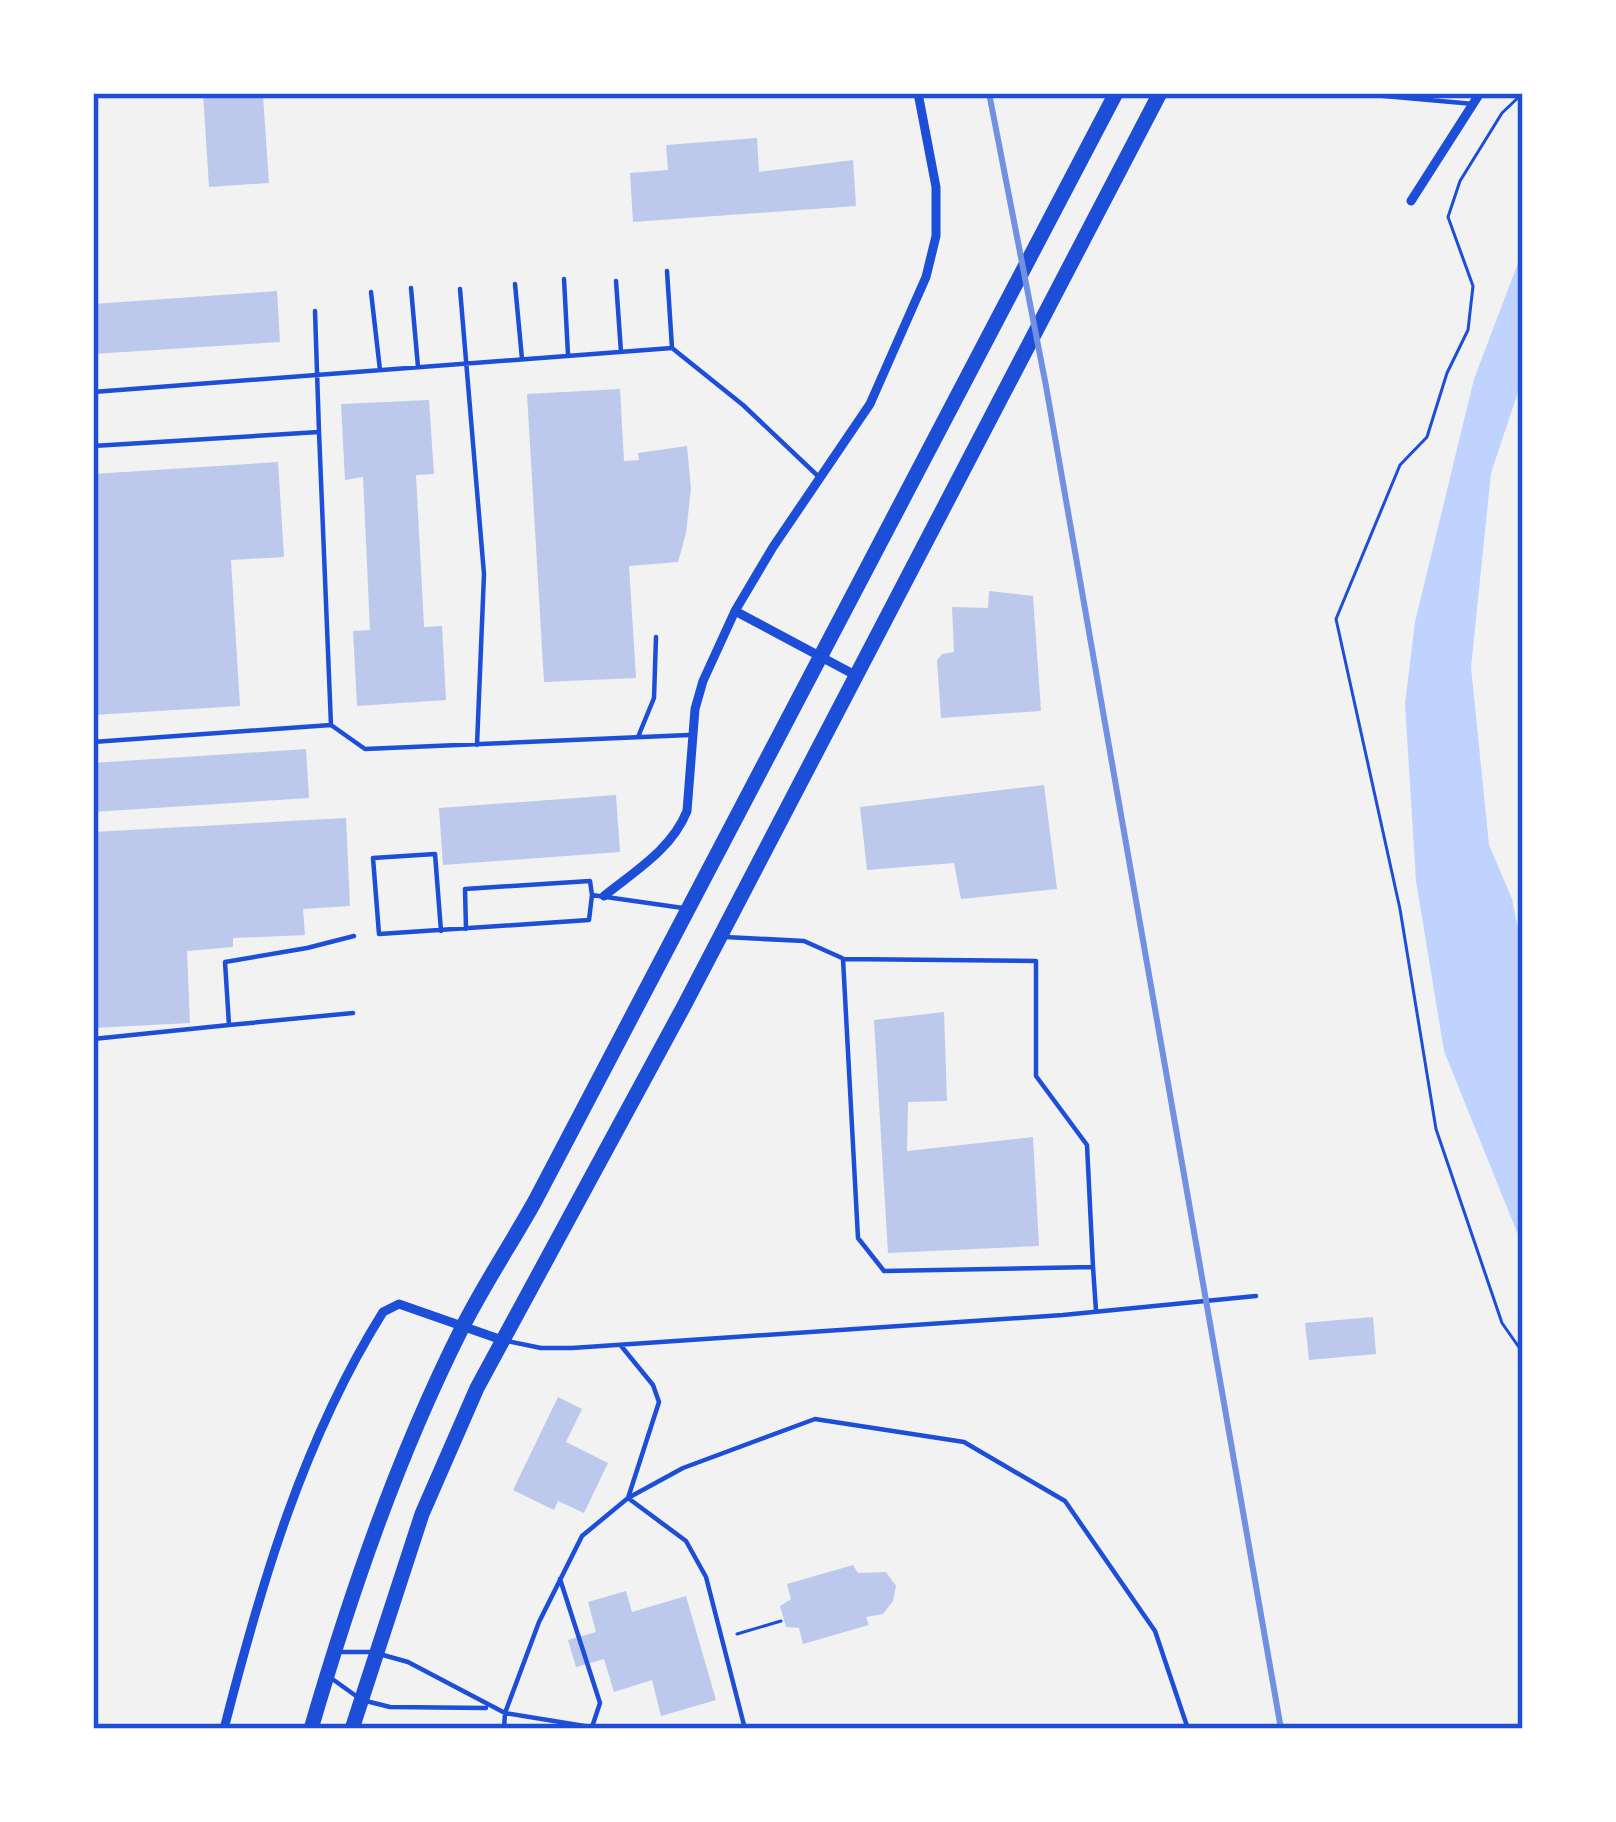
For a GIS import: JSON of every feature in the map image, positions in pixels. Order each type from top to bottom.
[{"type":"main road","points":[[311,1729],[387,1496],[463,1326],[536,1201],[1116,93]]},
{"type":"main road","points":[[352,1729],[422,1514],[502,1340],[571,1220],[1160,93]]},
{"type":"street","points":[[598,896],[663,849],[682,825],[703,681],[735,610],[870,404],[926,277],[936,236],[936,187],[917,93]]},
{"type":"street","points":[[1411,201],[1477,98]]},
{"type":"street","points":[[735,610],[856,675]]},
{"type":"street","points":[[224,1729],[257,1596],[301,1473],[383,1312],[399,1304],[502,1340]]},
{"type":"lane","points":[[1350,93],[1477,98]]},
{"type":"lane","points":[[667,271],[672,348]]},
{"type":"lane","points":[[564,279],[568,355]]},
{"type":"lane","points":[[616,280],[621,352]]},
{"type":"lane","points":[[515,284],[522,359]]},
{"type":"lane","points":[[412,288],[418,367]]},
{"type":"lane","points":[[460,289],[484,574],[477,745]]},
{"type":"lane","points":[[371,292],[380,370]]},
{"type":"lane","points":[[315,310],[331,724]]},
{"type":"lane","points":[[93,392],[672,348],[743,405],[820,478]]},
{"type":"lane","points":[[93,446],[320,433]]},
{"type":"lane","points":[[638,737],[654,698],[656,637]]},
{"type":"lane","points":[[93,742],[331,724],[365,749],[693,735]]},
{"type":"lane","points":[[441,931],[435,854],[373,858],[375,934],[441,931],[589,920],[598,896],[590,881],[465,890],[466,929]]},
{"type":"lane","points":[[598,896],[688,909]]},
{"type":"lane","points":[[229,1025],[225,962],[354,935]]},
{"type":"lane","points":[[719,937],[804,940],[843,959],[1036,961],[1036,1076],[1087,1145],[1096,1311]]},
{"type":"lane","points":[[843,959],[858,1238],[884,1271],[1093,1267]]},
{"type":"lane","points":[[93,1040],[352,1013]]},
{"type":"lane","points":[[502,1340],[541,1348],[621,1345],[1256,1296]]},
{"type":"lane","points":[[621,1345],[653,1385],[659,1402],[628,1498]]},
{"type":"lane","points":[[504,1729],[505,1713],[539,1622],[582,1536],[628,1498],[683,1468],[815,1419],[964,1442],[1065,1501],[1155,1631],[1188,1729]]},
{"type":"lane","points":[[628,1498],[686,1541],[706,1577],[745,1729]]},
{"type":"lane","points":[[560,1579],[600,1703],[592,1727]]},
{"type":"lane","points":[[333,1652],[374,1652],[408,1662],[505,1713],[602,1729]]},
{"type":"lane","points":[[327,1675],[361,1699],[390,1707],[492,1708]]},
{"type":"path","points":[[1523,93],[1502,113],[1460,181],[1448,217],[1473,286],[1468,329],[1447,373],[1427,436],[1400,465],[1336,620],[1400,909],[1436,1129],[1502,1323],[1523,1353]]},
{"type":"path","points":[[722,1639],[781,1621]]},
{"type":"water","points":[[1523,250],[1523,377],[1491,473],[1471,667],[1489,845],[1512,899],[1523,954],[1523,1247],[1444,1051],[1416,881],[1405,704],[1415,622],[1474,379]]},
{"type":"building","points":[[203,93],[263,96],[269,183],[209,187]]},
{"type":"building","points":[[757,138],[759,172],[853,160],[856,206],[633,222],[630,173],[668,170],[666,145]]},
{"type":"building","points":[[277,291],[280,342],[93,354],[93,304]]},
{"type":"building","points":[[620,389],[624,461],[639,460],[638,453],[687,446],[691,489],[686,533],[678,562],[629,566],[636,678],[544,682],[527,394]]},
{"type":"building","points":[[429,400],[434,474],[416,475],[424,627],[442,626],[446,700],[357,706],[353,631],[370,630],[363,477],[345,480],[341,404]]},
{"type":"building","points":[[278,462],[284,557],[231,560],[240,706],[93,715],[93,474]]},
{"type":"building","points":[[989,591],[1033,596],[1041,711],[941,718],[937,660],[954,652],[952,607],[988,608]]},
{"type":"building","points":[[306,749],[309,798],[93,812],[93,763]]},
{"type":"building","points":[[1044,785],[1057,889],[961,899],[954,863],[867,870],[860,807]]},
{"type":"building","points":[[616,795],[620,852],[443,865],[439,808]]},
{"type":"building","points":[[346,818],[350,906],[303,909],[305,935],[233,938],[233,947],[187,951],[190,1023],[93,1028],[93,832]]},
{"type":"building","points":[[944,1012],[947,1101],[908,1102],[907,1151],[1033,1137],[1039,1246],[888,1253],[874,1020]]},
{"type":"building","points":[[1373,1317],[1376,1354],[1309,1360],[1305,1323]]},
{"type":"building","points":[[558,1397],[582,1409],[566,1442],[608,1463],[584,1513],[558,1501],[554,1510],[513,1490]]},
{"type":"building","points":[[853,1565],[858,1573],[886,1572],[896,1586],[893,1601],[883,1614],[866,1617],[869,1625],[803,1644],[799,1628],[786,1627],[780,1606],[791,1599],[787,1584]]},
{"type":"building","points":[[626,1591],[632,1612],[686,1596],[716,1700],[661,1716],[652,1680],[614,1692],[604,1659],[576,1667],[568,1640],[596,1632],[588,1602]]},
{"type":"railway","points":[[989,93],[1046,386],[1281,1729]]}]
